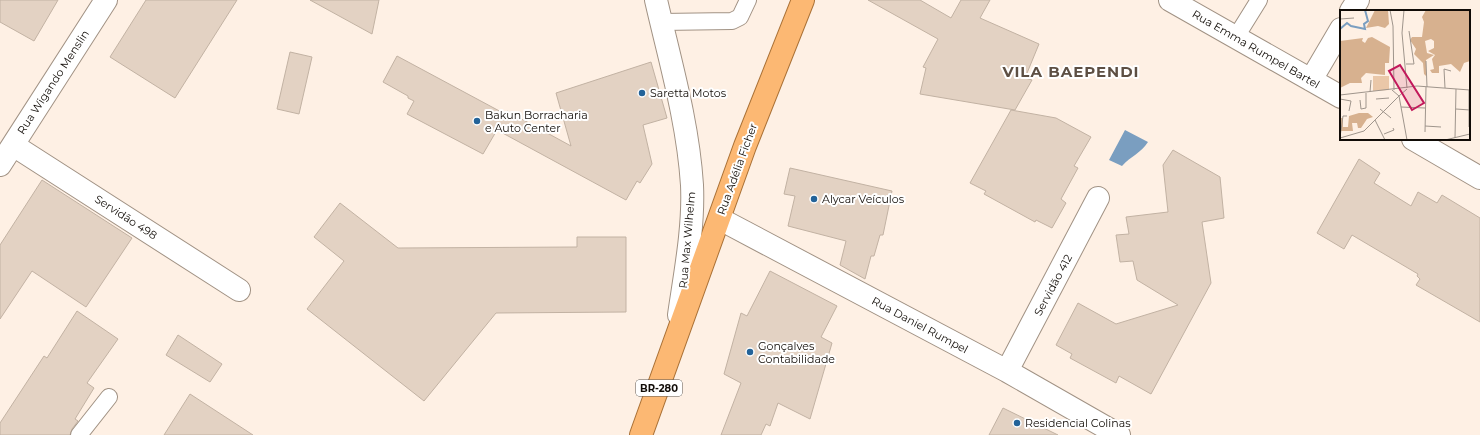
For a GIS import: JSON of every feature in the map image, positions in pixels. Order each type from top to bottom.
[{"type":"highway","name":"Rua Adélia Ficher","points":[[676,340],[766,92],[803,0]]},
{"type":"highway","name":"BR-280","points":[[641,435],[676,340]]},
{"type":"street","name":"Rua Wigando Menslin","points":[[0,165],[106,0]]},
{"type":"street","name":"Rua Max Wilhelm","points":[[656,0],[679,96],[689,151],[692,187],[690,229],[676,340]]},
{"type":"street","name":"Rua Emma Rumpel Bartel","points":[[1170,0],[1340,96]]},
{"type":"street","points":[[1352,10],[1358,0]]},
{"type":"street","points":[[1311,80],[1340,31]]},
{"type":"street","points":[[1415,140],[1480,178]]},
{"type":"street","name":"Servidão 498","points":[[13,145],[239,290]]},
{"type":"street","name":"Servidão 412","points":[[1007,371],[1098,198]]},
{"type":"street","name":"Rua Daniel Rumpel","points":[[720,219],[1007,371],[1119,435]]},
{"type":"lane","points":[[661,22],[732,22],[740,17],[748,0]]},
{"type":"lane","points":[[1236,37],[1259,0]]},
{"type":"lane","points":[[79,435],[109,397]]},
{"type":"water","points":[[1125,130],[1148,142],[1122,166],[1109,160]]},
{"type":"building","points":[[0,0],[58,0],[34,41],[0,22]]},
{"type":"building","points":[[146,0],[237,0],[175,98],[110,57]]},
{"type":"building","points":[[310,0],[379,0],[372,34]]},
{"type":"building","points":[[868,0],[920,0],[951,18],[961,0],[990,0],[980,18],[1039,44],[1025,78],[1032,80],[1015,110],[920,94],[926,68],[923,67],[938,39]]},
{"type":"building","points":[[290,52],[312,57],[299,114],[277,109]]},
{"type":"building","points":[[397,56],[505,114],[507,111],[571,146],[556,93],[651,62],[667,118],[643,125],[652,164],[640,183],[637,181],[626,200],[497,130],[483,154],[407,114],[414,101],[383,82]]},
{"type":"building","points":[[1011,110],[1056,118],[1091,137],[1074,166],[1078,168],[1061,199],[1066,203],[1052,228],[1036,220],[1035,222],[984,194],[986,191],[970,183]]},
{"type":"building","points":[[1173,150],[1220,177],[1224,218],[1202,222],[1211,283],[1151,394],[1119,376],[1116,383],[1070,358],[1072,354],[1056,345],[1078,303],[1116,324],[1178,305],[1137,280],[1133,261],[1120,262],[1116,235],[1129,234],[1126,217],[1168,212],[1163,165]]},
{"type":"building","points":[[1359,159],[1380,173],[1374,183],[1411,206],[1418,192],[1437,203],[1442,195],[1480,218],[1480,322],[1416,285],[1420,279],[1417,276],[1418,274],[1352,235],[1344,249],[1317,233]]},
{"type":"building","points":[[790,168],[892,191],[883,235],[880,235],[874,256],[871,256],[865,279],[840,265],[846,241],[788,226],[795,196],[784,194]]},
{"type":"building","points":[[42,180],[132,238],[86,307],[32,271],[0,319],[0,245]]},
{"type":"building","points":[[340,203],[398,248],[577,247],[577,237],[626,237],[626,312],[496,313],[424,401],[307,309],[344,261],[314,237]]},
{"type":"building","points":[[770,271],[837,306],[821,337],[832,343],[810,419],[778,403],[770,426],[766,424],[761,435],[721,435],[741,383],[724,374],[741,313],[747,316]]},
{"type":"building","points":[[77,311],[118,339],[87,383],[94,388],[75,419],[78,421],[72,429],[70,435],[0,435],[0,423],[44,356],[47,358]]},
{"type":"building","points":[[178,335],[222,364],[210,382],[166,355]]},
{"type":"building","points":[[190,394],[253,435],[164,435]]},
{"type":"building","name":"Residencial Colinas","points":[[1003,408],[1058,435],[989,435]]},
{"type":"place","name":"Saretta Motos","points":[[642,93]]},
{"type":"place","name":"Bakun Borracharia e Auto Center","points":[[477,121]]},
{"type":"place","name":"Alycar Veículos","points":[[814,199]]},
{"type":"place","name":"Gonçalves Contabilidade","points":[[750,352]]},
{"type":"place","name":"Residencial Colinas","points":[[1017,423]]},
{"type":"district","name":"VILA BAEPENDI","points":[[1071,72]]}]
